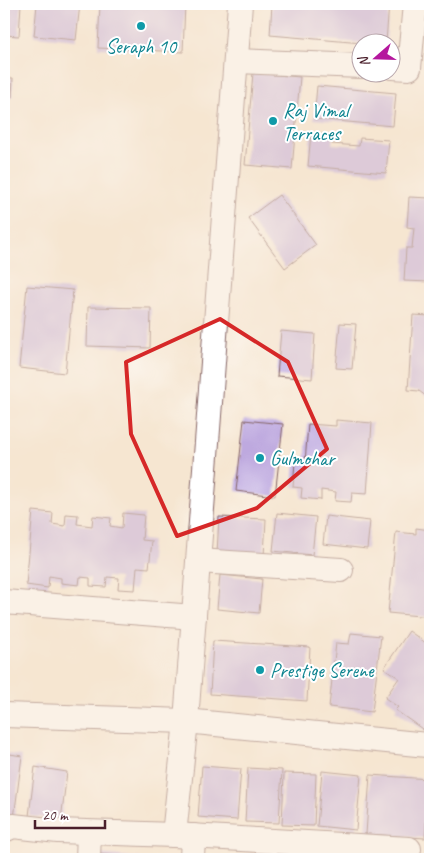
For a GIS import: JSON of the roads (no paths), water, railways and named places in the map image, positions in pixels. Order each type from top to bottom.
[{"type":"lane","points":[[186,844],[186,721],[240,4]]},
{"type":"lane","points":[[402,68],[409,68],[415,4]]},
{"type":"lane","points":[[236,61],[352,66]]},
{"type":"lane","points":[[198,562],[341,570]]},
{"type":"lane","points":[[4,602],[194,617]]},
{"type":"lane","points":[[4,714],[186,721],[430,744]]},
{"type":"lane","points":[[4,830],[13,826],[186,844],[297,851],[409,849]]},
{"type":"lane","points":[[88,859],[89,833]]},
{"type":"place","name":"Seraph 10","points":[[141,26]]},
{"type":"place","name":"Raj Vimal Terraces","points":[[273,121]]},
{"type":"place","name":"Gulmohar","points":[[260,458]]},
{"type":"place","name":"Prestige Serene","points":[[260,670]]}]
